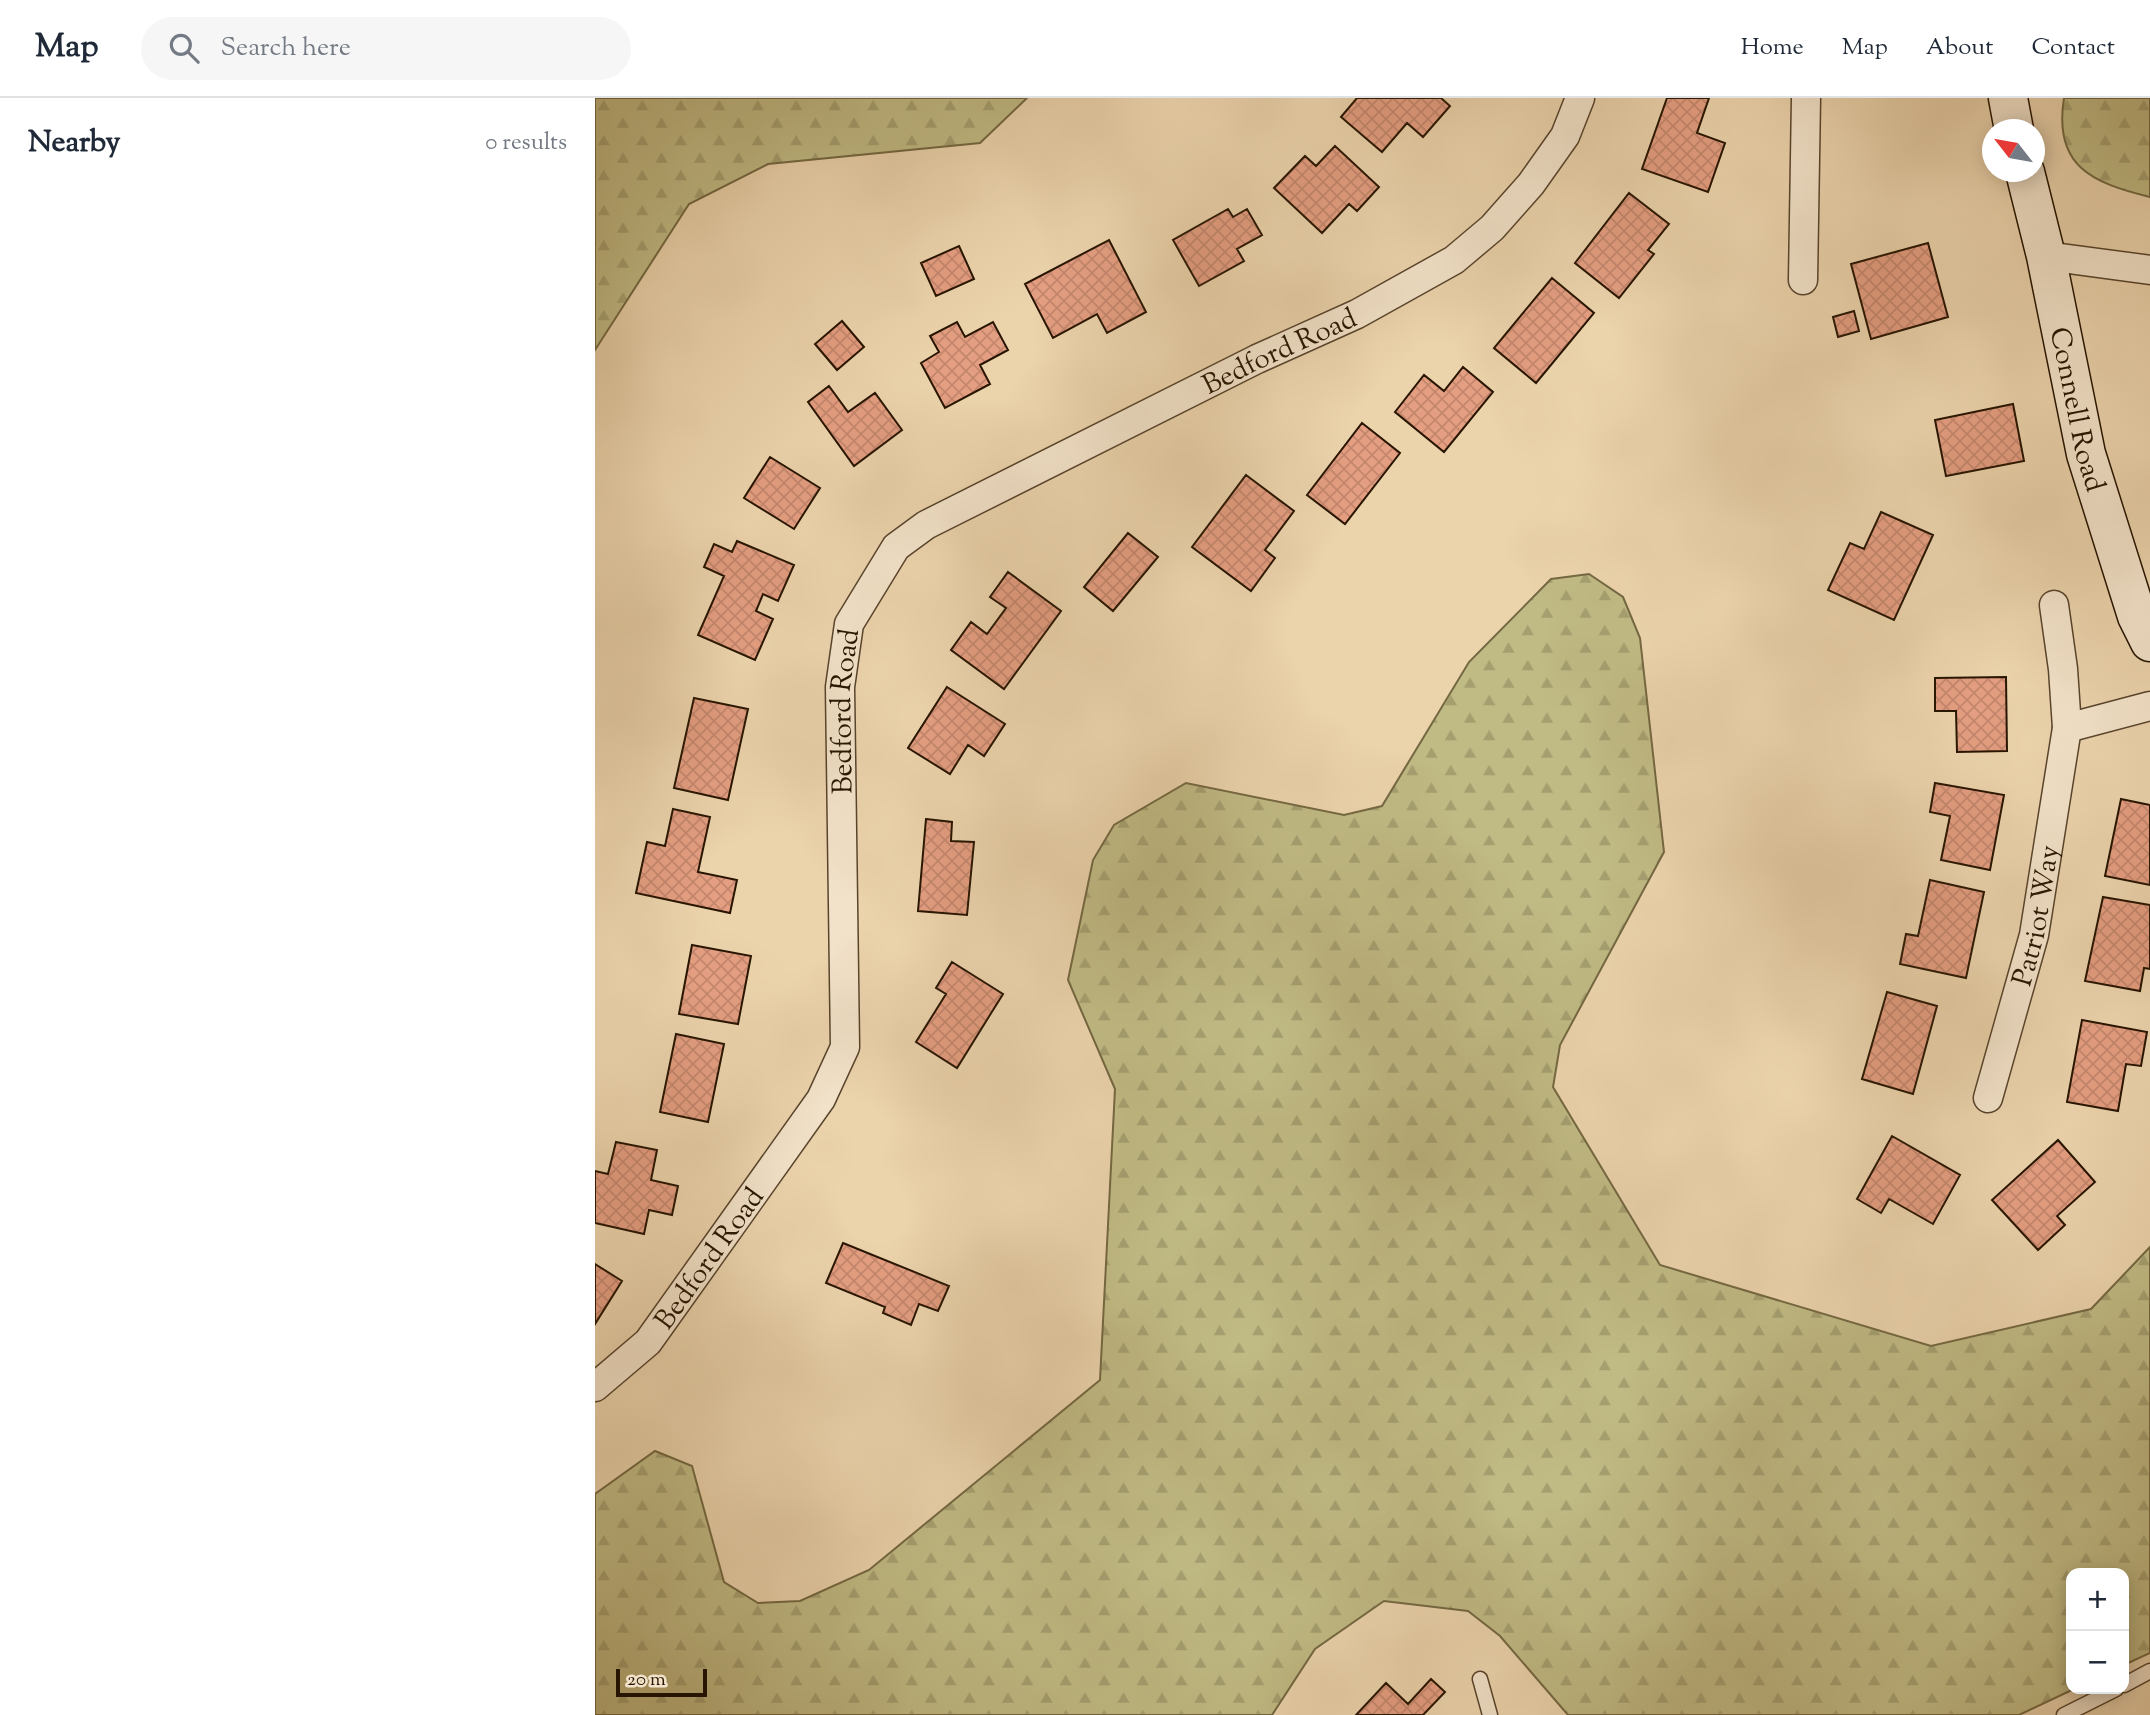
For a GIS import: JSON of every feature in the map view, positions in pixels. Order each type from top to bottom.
[{"type":"main road","points":[[2008,98],[2012,119]]},
{"type":"main road","name":"Connell Road","points":[[2028,182],[2046,256],[2085,454],[2137,616],[2150,642]]},
{"type":"street","name":"Bedford Road","points":[[595,1387],[648,1342],[663,1322],[821,1099],[845,1047],[840,687],[849,624],[896,547],[926,525],[1257,359],[1357,314],[1454,260],[1492,228],[1531,184],[1565,136],[1580,98]]},
{"type":"street","points":[[1803,280],[1806,98]]},
{"type":"street","points":[[2046,256],[2150,270]]},
{"type":"street","name":"Patriot Way","points":[[1988,1098],[2034,935],[2067,728],[2063,669],[2054,605]]},
{"type":"street","points":[[2067,728],[2150,706]]},
{"type":"lane","points":[[2129,1682],[2150,1671]]},
{"type":"lane","points":[[1480,1679],[1490,1715]]},
{"type":"lane","points":[[2064,1715],[2106,1694]]},
{"type":"green space","points":[[595,98],[1027,98],[980,143],[768,164],[689,204],[595,350]]},
{"type":"green space","points":[[2064,98],[2150,98],[2150,197],[2111,185],[2081,168],[2071,156],[2065,140],[2062,121]]},
{"type":"green space","points":[[1589,574],[1623,597],[1640,638],[1664,852],[1560,1045],[1553,1087],[1660,1265],[1931,1346],[2091,1309],[2150,1247],[2150,1653],[2129,1663],[2129,1568],[2066,1568],[2066,1693],[2019,1715],[1568,1715],[1500,1636],[1468,1611],[1384,1601],[1315,1649],[1272,1715],[595,1715],[595,1494],[655,1451],[692,1466],[724,1582],[758,1603],[800,1601],[869,1570],[1100,1380],[1115,1089],[1068,980],[1093,860],[1114,825],[1186,783],[1344,815],[1382,806],[1469,662],[1551,579]]},
{"type":"building","points":[[1357,98],[1441,98],[1450,106],[1423,137],[1407,123],[1382,152],[1341,117]]},
{"type":"building","points":[[1667,98],[1709,98],[1697,133],[1725,143],[1708,192],[1642,169]]},
{"type":"building","points":[[1335,146],[1379,187],[1357,211],[1349,204],[1322,233],[1274,188],[1305,156],[1316,166]]},
{"type":"building","points":[[1629,193],[1669,224],[1648,250],[1654,254],[1619,298],[1575,263]]},
{"type":"building","points":[[1228,209],[1233,217],[1247,209],[1262,235],[1237,249],[1244,261],[1199,286],[1173,240]]},
{"type":"building","points":[[1109,240],[1146,312],[1107,333],[1097,314],[1053,338],[1025,284]]},
{"type":"building","points":[[1928,243],[1948,317],[1871,339],[1851,264]]},
{"type":"building","points":[[959,246],[974,279],[936,296],[921,263]]},
{"type":"building","points":[[1552,278],[1594,313],[1536,383],[1494,348]]},
{"type":"building","points":[[1854,311],[1859,331],[1838,337],[1833,317]]},
{"type":"building","points":[[842,321],[864,347],[837,370],[815,344]]},
{"type":"building","points":[[957,322],[965,337],[993,322],[1008,350],[980,365],[990,384],[945,408],[921,363],[939,352],[930,336]]},
{"type":"building","points":[[1463,367],[1493,392],[1444,452],[1395,412],[1424,375],[1444,391]]},
{"type":"building","points":[[829,386],[848,412],[875,393],[902,430],[854,466],[808,402]]},
{"type":"building","points":[[2013,404],[2024,461],[1946,476],[1935,420]]},
{"type":"building","points":[[1362,423],[1400,453],[1345,524],[1307,495]]},
{"type":"building","points":[[770,457],[820,488],[794,529],[744,498]]},
{"type":"building","points":[[1246,475],[1294,511],[1265,550],[1275,558],[1251,591],[1192,547]]},
{"type":"building","points":[[1881,512],[1933,535],[1894,620],[1828,590],[1850,543],[1864,549]]},
{"type":"building","points":[[1128,533],[1158,557],[1113,611],[1084,587]]},
{"type":"building","points":[[737,541],[794,565],[778,601],[763,594],[756,611],[773,619],[755,660],[698,635],[724,576],[704,567],[714,544],[732,552]]},
{"type":"building","points":[[1008,572],[1061,611],[1004,689],[951,650],[971,622],[987,634],[1006,608],[990,597]]},
{"type":"building","points":[[2006,677],[2007,751],[1957,752],[1956,711],[1935,711],[1935,678]]},
{"type":"building","points":[[947,687],[1005,724],[984,756],[968,745],[950,774],[908,748]]},
{"type":"building","points":[[694,698],[748,709],[728,800],[674,788]]},
{"type":"building","points":[[1935,783],[2004,795],[1990,870],[1941,860],[1950,816],[1930,812]]},
{"type":"building","points":[[2121,799],[2150,805],[2150,885],[2105,876]]},
{"type":"building","points":[[673,809],[710,817],[698,872],[737,880],[730,913],[636,893],[647,842],[665,846]]},
{"type":"building","points":[[926,819],[952,822],[951,841],[974,842],[967,915],[918,911]]},
{"type":"building","points":[[1930,880],[1984,892],[1966,978],[1900,964],[1906,934],[1918,936]]},
{"type":"building","points":[[2103,897],[2150,905],[2150,969],[2144,968],[2140,991],[2085,981]]},
{"type":"building","points":[[692,945],[751,956],[738,1024],[679,1014]]},
{"type":"building","points":[[952,962],[1003,994],[957,1068],[916,1042],[946,994],[936,988]]},
{"type":"building","points":[[1887,992],[1937,1006],[1913,1094],[1862,1079]]},
{"type":"building","points":[[2082,1020],[2147,1032],[2141,1066],[2126,1064],[2118,1111],[2067,1102]]},
{"type":"building","points":[[676,1034],[724,1044],[708,1122],[660,1112]]},
{"type":"building","points":[[1892,1136],[1960,1175],[1933,1224],[1889,1199],[1881,1213],[1857,1199]]},
{"type":"building","points":[[2058,1140],[2095,1182],[2057,1216],[2065,1225],[2038,1250],[1992,1200]]},
{"type":"building","points":[[616,1142],[657,1150],[651,1180],[678,1186],[672,1215],[649,1210],[644,1234],[595,1223],[595,1171],[608,1174]]},
{"type":"building","points":[[843,1243],[949,1286],[938,1311],[919,1304],[911,1325],[883,1313],[885,1307],[826,1283]]},
{"type":"building","points":[[595,1264],[622,1281],[595,1324]]},
{"type":"building","points":[[1431,1679],[1445,1692],[1423,1715],[1356,1715],[1386,1683],[1408,1704]]}]
